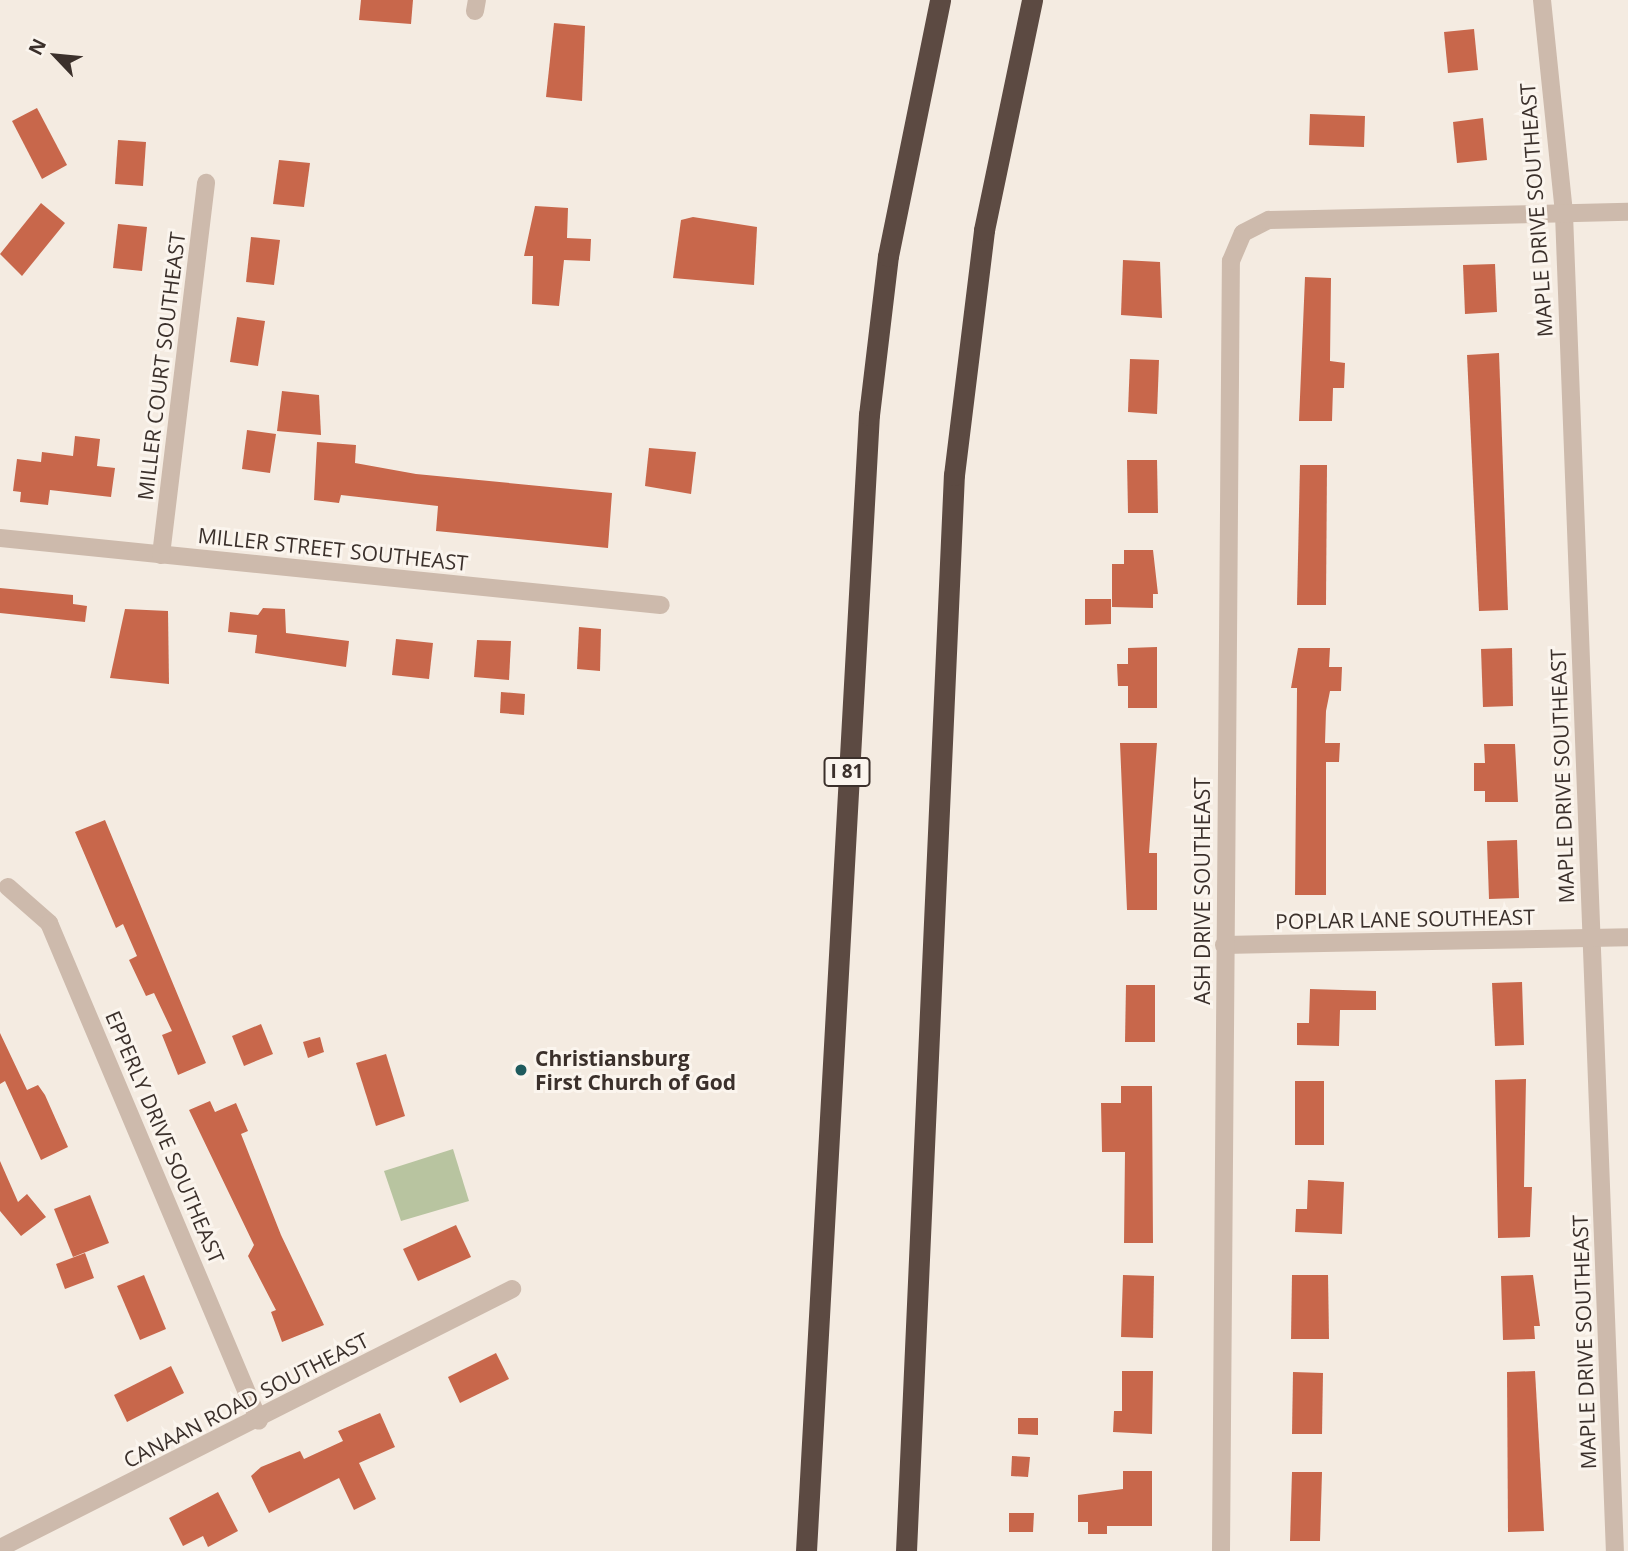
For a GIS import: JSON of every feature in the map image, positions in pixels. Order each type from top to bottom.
[{"type":"highway","name":"I 81","points":[[806,1551],[869,415],[888,256],[940,0]]},
{"type":"highway","points":[[906,1551],[954,475],[984,230],[1032,0]]},
{"type":"street","name":"MAPLE DRIVE SOUTHEAST","points":[[1542,0],[1564,214],[1615,1551]]},
{"type":"street","name":"MILLER COURT SOUTHEAST","points":[[161,555],[206,183]]},
{"type":"street","points":[[1564,214],[1628,212]]},
{"type":"street","name":"ASH DRIVE SOUTHEAST","points":[[1221,1551],[1230,274],[1243,233],[1269,220],[1564,214]]},
{"type":"street","name":"MILLER STREET SOUTHEAST","points":[[0,538],[660,605]]},
{"type":"street","name":"EPPERLY DRIVE SOUTHEAST","points":[[8,887],[49,923],[259,1421]]},
{"type":"street","name":"POPLAR LANE SOUTHEAST","points":[[1224,946],[1628,937]]},
{"type":"street","name":"CANAAN ROAD SOUTHEAST","points":[[0,1548],[259,1421],[512,1289]]},
{"type":"green space","points":[[453,1149],[469,1201],[401,1221],[384,1171]]},
{"type":"building","points":[[361,0],[413,0],[411,24],[359,20]]},
{"type":"building","points":[[554,23],[585,26],[582,101],[546,97]]},
{"type":"building","points":[[1474,29],[1478,70],[1448,73],[1444,32]]},
{"type":"building","points":[[37,108],[67,165],[42,179],[12,121]]},
{"type":"building","points":[[1310,114],[1365,116],[1364,147],[1309,145]]},
{"type":"building","points":[[1483,118],[1487,160],[1457,163],[1453,122]]},
{"type":"building","points":[[118,140],[146,142],[143,186],[115,184]]},
{"type":"building","points":[[279,160],[310,163],[304,207],[273,204]]},
{"type":"building","points":[[41,203],[65,223],[22,276],[0,254]]},
{"type":"building","points":[[535,206],[568,208],[567,238],[591,239],[590,261],[564,260],[559,306],[532,304],[533,256],[524,256]]},
{"type":"building","points":[[693,217],[757,227],[754,285],[673,278],[681,220]]},
{"type":"building","points":[[118,224],[147,227],[142,271],[113,268]]},
{"type":"building","points":[[251,237],[280,240],[274,285],[246,282]]},
{"type":"building","points":[[1123,260],[1160,262],[1162,318],[1121,315]]},
{"type":"building","points":[[1495,264],[1497,312],[1465,314],[1463,265]]},
{"type":"building","points":[[1305,277],[1331,278],[1330,361],[1345,363],[1344,388],[1333,388],[1332,421],[1299,421]]},
{"type":"building","points":[[237,317],[265,321],[258,366],[230,362]]},
{"type":"building","points":[[1499,353],[1508,610],[1479,611],[1467,355]]},
{"type":"building","points":[[1130,359],[1159,360],[1157,414],[1128,412]]},
{"type":"building","points":[[282,391],[319,395],[321,435],[277,431]]},
{"type":"building","points":[[247,430],[276,434],[270,473],[242,469]]},
{"type":"building","points":[[75,436],[100,439],[97,466],[115,468],[111,497],[50,490],[48,505],[20,502],[21,492],[13,491],[17,459],[41,462],[42,452],[73,456]]},
{"type":"building","points":[[317,442],[356,445],[355,463],[416,474],[612,493],[608,548],[436,531],[438,506],[341,495],[339,503],[314,500]]},
{"type":"building","points":[[649,448],[696,452],[691,494],[645,486]]},
{"type":"building","points":[[1127,460],[1157,460],[1158,513],[1128,513]]},
{"type":"building","points":[[1300,465],[1327,465],[1326,605],[1297,605]]},
{"type":"building","points":[[1124,550],[1153,550],[1158,594],[1153,594],[1153,608],[1112,607],[1112,564],[1124,564]]},
{"type":"building","points":[[0,588],[73,595],[73,604],[87,606],[85,622],[0,613]]},
{"type":"building","points":[[1085,599],[1111,599],[1111,624],[1085,625]]},
{"type":"building","points":[[263,608],[285,609],[286,633],[349,641],[346,667],[255,653],[257,635],[228,632],[230,612],[258,615]]},
{"type":"building","points":[[125,609],[168,611],[169,684],[110,678]]},
{"type":"building","points":[[579,627],[601,629],[600,671],[577,669]]},
{"type":"building","points":[[396,639],[433,643],[429,679],[392,675]]},
{"type":"building","points":[[477,640],[511,641],[509,680],[474,677]]},
{"type":"building","points":[[1157,647],[1157,708],[1128,708],[1128,686],[1118,686],[1117,664],[1128,664],[1128,648]]},
{"type":"building","points":[[1298,648],[1330,648],[1329,667],[1342,667],[1341,691],[1330,691],[1326,711],[1325,743],[1340,743],[1339,762],[1326,762],[1326,895],[1295,895],[1297,688],[1291,688]]},
{"type":"building","points":[[1512,648],[1513,706],[1483,707],[1481,649]]},
{"type":"building","points":[[501,692],[525,694],[524,715],[500,713]]},
{"type":"building","points":[[1120,743],[1157,743],[1149,853],[1157,853],[1157,910],[1127,910]]},
{"type":"building","points":[[1484,744],[1515,744],[1518,802],[1485,802],[1485,791],[1474,791],[1474,763],[1485,763]]},
{"type":"building","points":[[105,820],[206,1063],[178,1075],[162,1035],[172,1031],[154,993],[146,996],[129,960],[137,956],[123,924],[116,928],[75,832]]},
{"type":"building","points":[[1517,840],[1519,898],[1489,899],[1487,841]]},
{"type":"building","points":[[1522,982],[1524,1045],[1495,1046],[1492,983]]},
{"type":"building","points":[[1126,985],[1155,985],[1155,1042],[1125,1042]]},
{"type":"building","points":[[1310,989],[1376,991],[1376,1010],[1340,1010],[1339,1046],[1297,1045],[1297,1023],[1309,1023]]},
{"type":"building","points":[[261,1024],[273,1054],[244,1066],[232,1036]]},
{"type":"building","points":[[0,1033],[27,1090],[38,1085],[45,1095],[68,1147],[41,1160],[5,1081],[0,1084]]},
{"type":"building","points":[[320,1037],[324,1052],[308,1058],[303,1042]]},
{"type":"building","points":[[386,1054],[405,1116],[376,1126],[356,1063]]},
{"type":"building","points":[[1526,1079],[1524,1187],[1532,1187],[1530,1237],[1498,1238],[1495,1080]]},
{"type":"building","points":[[1295,1081],[1324,1081],[1324,1145],[1295,1145]]},
{"type":"building","points":[[1121,1086],[1152,1086],[1153,1243],[1124,1243],[1125,1152],[1102,1152],[1101,1103],[1121,1103]]},
{"type":"building","points":[[210,1101],[215,1112],[236,1103],[248,1131],[241,1134],[281,1235],[324,1325],[282,1342],[271,1312],[276,1310],[248,1256],[254,1245],[189,1110]]},
{"type":"building","points":[[0,1161],[18,1202],[27,1194],[46,1217],[21,1236],[0,1211]]},
{"type":"building","points":[[1308,1180],[1344,1182],[1342,1234],[1295,1232],[1296,1209],[1307,1209]]},
{"type":"building","points":[[90,1195],[109,1243],[73,1257],[54,1209]]},
{"type":"building","points":[[456,1225],[471,1257],[418,1281],[403,1249]]},
{"type":"building","points":[[85,1253],[94,1278],[65,1289],[56,1264]]},
{"type":"building","points":[[144,1275],[166,1329],[140,1340],[117,1286]]},
{"type":"building","points":[[1123,1275],[1154,1276],[1153,1338],[1121,1337]]},
{"type":"building","points":[[1292,1275],[1328,1275],[1329,1339],[1291,1339]]},
{"type":"building","points":[[1533,1275],[1540,1326],[1534,1326],[1535,1339],[1503,1340],[1501,1276]]},
{"type":"building","points":[[496,1353],[509,1379],[460,1403],[448,1377]]},
{"type":"building","points":[[171,1366],[184,1393],[127,1422],[114,1395]]},
{"type":"building","points":[[1122,1371],[1153,1371],[1152,1434],[1113,1432],[1114,1411],[1122,1411]]},
{"type":"building","points":[[1535,1371],[1544,1531],[1508,1532],[1507,1372]]},
{"type":"building","points":[[1293,1372],[1323,1373],[1322,1434],[1292,1434]]},
{"type":"building","points":[[380,1413],[395,1447],[359,1463],[376,1499],[354,1510],[339,1478],[269,1513],[251,1476],[261,1467],[300,1451],[304,1459],[343,1441],[338,1431]]},
{"type":"building","points":[[1018,1418],[1038,1418],[1038,1435],[1018,1434]]},
{"type":"building","points":[[1012,1456],[1030,1457],[1028,1477],[1011,1476]]},
{"type":"building","points":[[1123,1471],[1152,1471],[1152,1526],[1107,1526],[1107,1534],[1088,1534],[1088,1522],[1078,1522],[1078,1495],[1123,1489]]},
{"type":"building","points":[[1292,1472],[1322,1472],[1320,1541],[1290,1541]]},
{"type":"building","points":[[218,1492],[238,1531],[208,1547],[203,1536],[183,1546],[169,1518]]},
{"type":"building","points":[[1009,1513],[1034,1513],[1033,1532],[1009,1532]]},
{"type":"place","name":"Christiansburg First Church of God","points":[[521,1070]]}]
